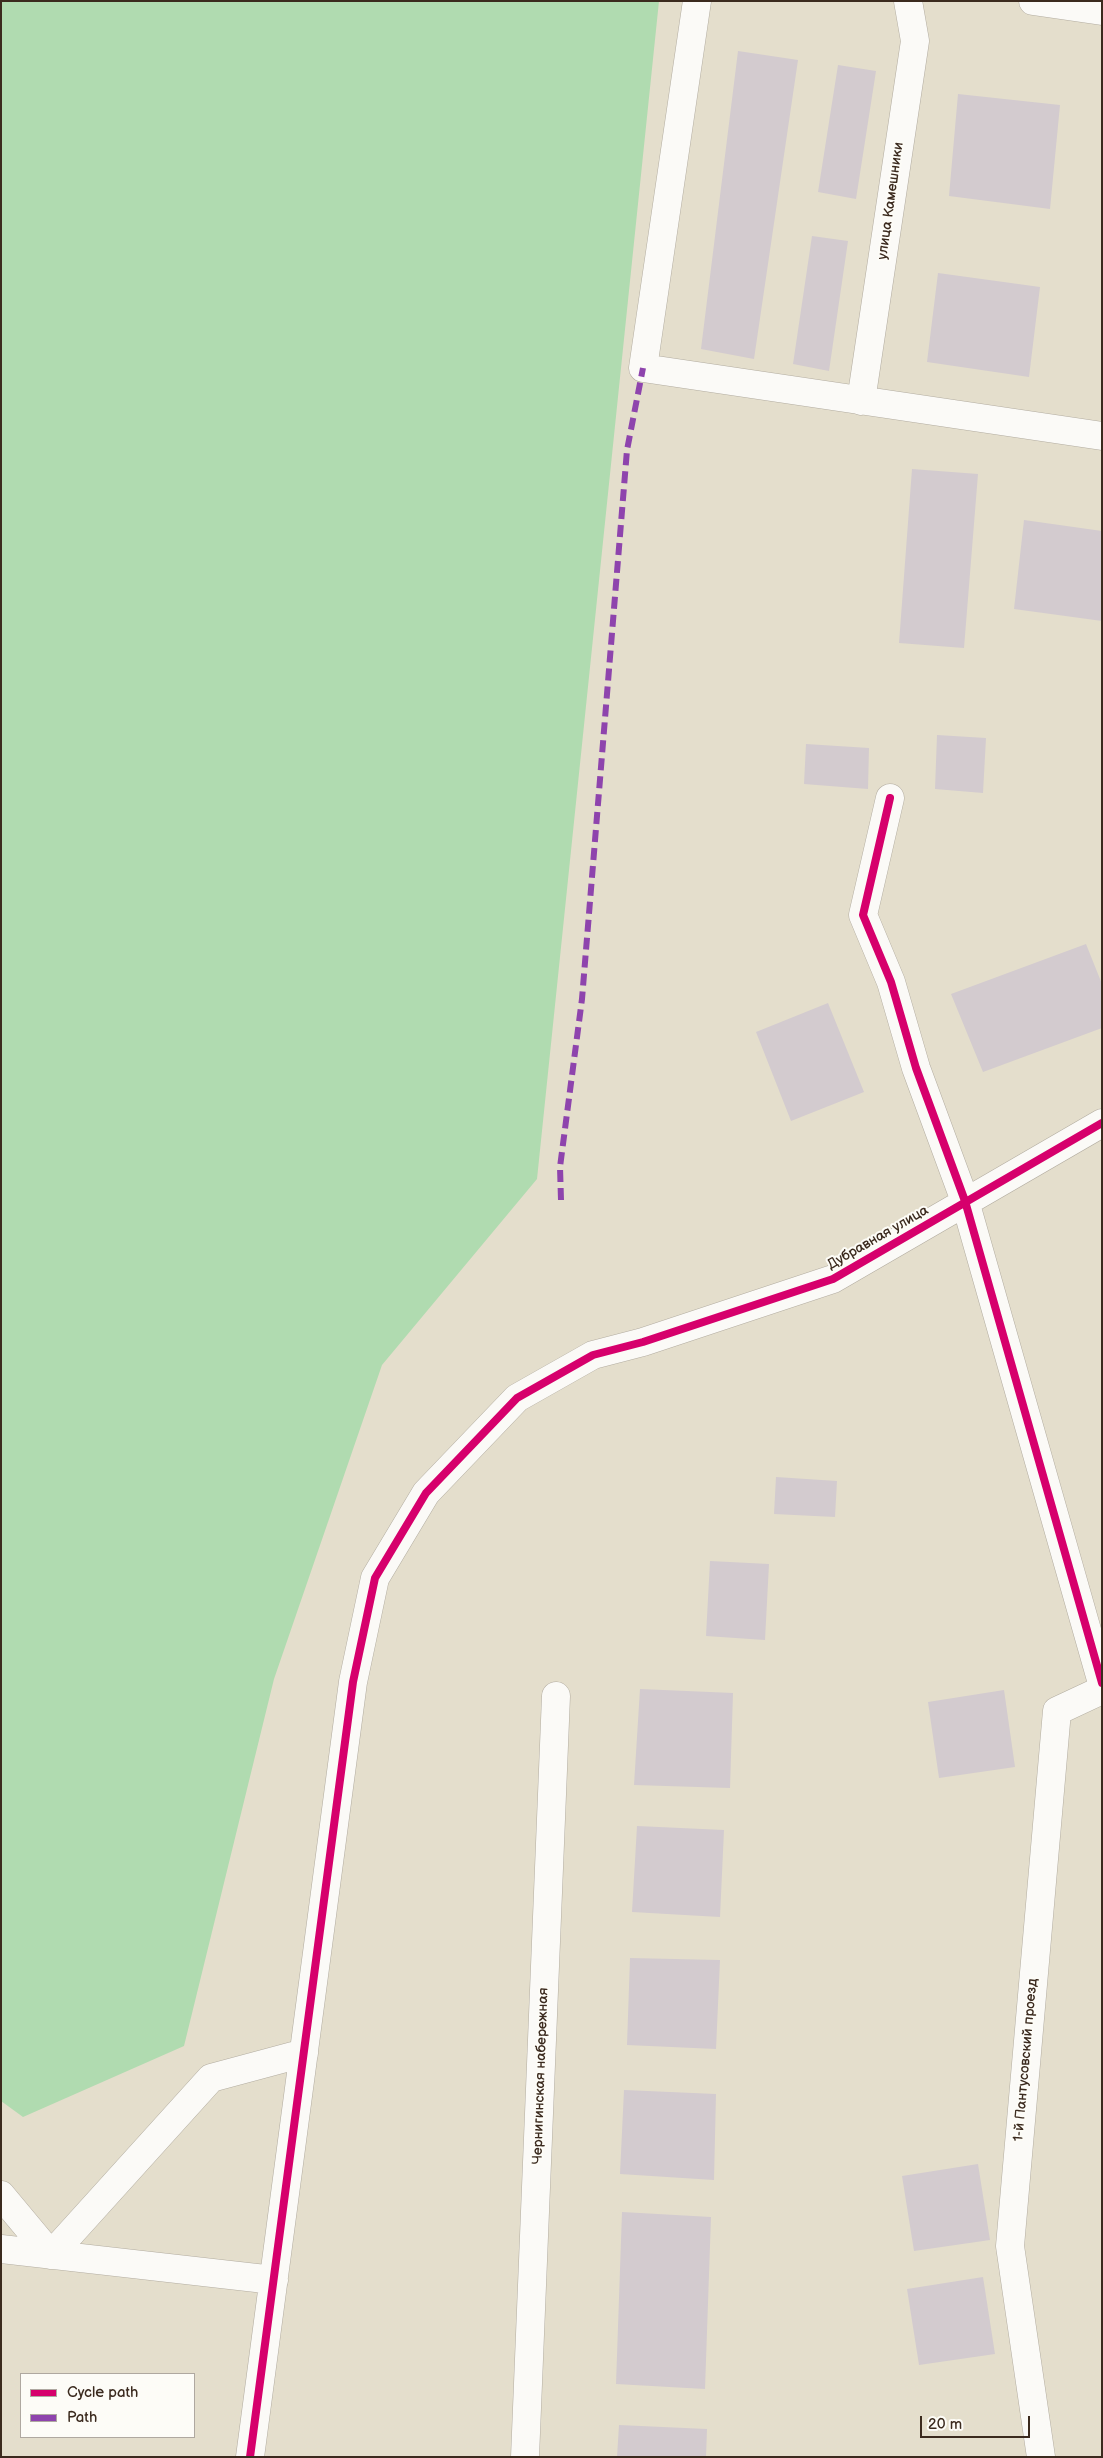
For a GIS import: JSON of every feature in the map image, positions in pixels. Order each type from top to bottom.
[{"type":"street","points":[[696,1],[643,368],[1102,436]]},
{"type":"street","name":"улица Камешники","points":[[862,401],[915,41],[908,1]]},
{"type":"street","points":[[1033,1],[1102,11]]},
{"type":"street","points":[[890,798],[863,915],[891,982],[916,1068],[965,1201],[1102,1683]]},
{"type":"street","name":"Дубравная улица","points":[[250,2457],[353,1682],[375,1578],[426,1493],[517,1398],[594,1355],[643,1342],[834,1280],[965,1201],[1102,1123]]},
{"type":"street","name":"1-й Пантусовский проезд","points":[[1041,2457],[1010,2246],[1057,1711],[1102,1690]]},
{"type":"street","name":"Чернигинская набережная","points":[[526,2457],[556,1696]]},
{"type":"street","points":[[51,2255],[211,2078],[304,2054]]},
{"type":"street","points":[[1,2196],[51,2255]]},
{"type":"street","points":[[1,2249],[274,2280]]},
{"type":"green space","points":[[1,1],[659,1],[537,1179],[382,1365],[274,1679],[184,2046],[23,2117],[1,2101]]},
{"type":"building","points":[[738,51],[798,60],[754,359],[701,349]]},
{"type":"building","points":[[838,65],[876,71],[856,199],[818,192]]},
{"type":"building","points":[[958,94],[1060,105],[1050,209],[949,196]]},
{"type":"building","points":[[812,236],[848,241],[829,371],[793,364]]},
{"type":"building","points":[[938,273],[1040,287],[1029,377],[927,362]]},
{"type":"building","points":[[912,469],[978,474],[964,648],[899,643]]},
{"type":"building","points":[[1024,520],[1102,531],[1102,621],[1014,609]]},
{"type":"building","points":[[937,735],[986,738],[983,793],[935,789]]},
{"type":"building","points":[[806,744],[869,748],[868,789],[804,784]]},
{"type":"building","points":[[1086,944],[1102,984],[1102,1028],[983,1072],[951,994]]},
{"type":"building","points":[[828,1003],[864,1092],[791,1121],[756,1032]]},
{"type":"building","points":[[776,1477],[837,1481],[835,1517],[774,1514]]},
{"type":"building","points":[[710,1561],[769,1564],[765,1640],[706,1636]]},
{"type":"building","points":[[640,1689],[733,1693],[730,1788],[634,1785]]},
{"type":"building","points":[[1004,1690],[1015,1767],[939,1778],[928,1702]]},
{"type":"building","points":[[637,1826],[724,1830],[720,1917],[632,1912]]},
{"type":"building","points":[[630,1958],[720,1960],[716,2049],[627,2045]]},
{"type":"building","points":[[624,2090],[716,2094],[714,2180],[620,2174]]},
{"type":"building","points":[[978,2164],[990,2240],[914,2251],[902,2176]]},
{"type":"building","points":[[622,2212],[711,2217],[705,2389],[616,2384]]},
{"type":"building","points":[[983,2277],[995,2354],[919,2365],[907,2289]]},
{"type":"building","points":[[619,2425],[707,2429],[706,2457],[617,2457]]},
{"type":"marked path","points":[[561,1200],[560,1167],[582,999],[627,450],[643,368]]},
{"type":"cycle path","points":[[890,798],[863,915],[891,982],[916,1068],[965,1201],[1102,1683]]},
{"type":"cycle path","points":[[250,2457],[353,1682],[375,1578],[426,1493],[517,1398],[593,1355],[643,1342],[833,1279],[1102,1123]]}]
